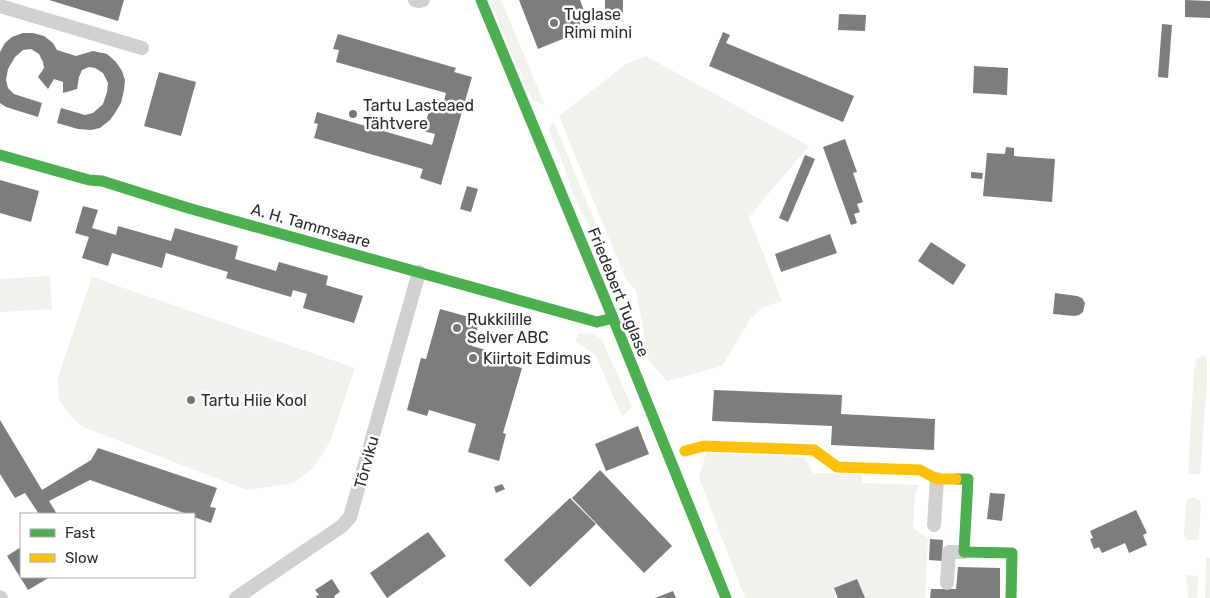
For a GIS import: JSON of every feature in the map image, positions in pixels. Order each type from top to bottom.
[{"type":"street","points":[[415,0],[423,0]]},
{"type":"street","name":"Friedebert Tuglase","points":[[481,0],[613,318],[726,598]]},
{"type":"street","points":[[0,6],[142,48]]},
{"type":"street","name":"A. H. Tammsaare","points":[[0,155],[89,180],[102,181],[188,208],[597,322],[613,318]]},
{"type":"street","name":"Tõrviku","points":[[236,598],[342,526],[350,516],[418,272]]},
{"type":"street","points":[[685,451],[704,446],[814,450],[837,467],[920,470],[937,479],[968,480],[964,552]]},
{"type":"street","points":[[934,525],[937,479]]},
{"type":"street","points":[[947,583],[949,552],[1012,553],[1010,598]]},
{"type":"shaded area","points":[[490,0],[501,0],[545,105],[535,102],[530,96]]},
{"type":"shaded area","points":[[646,56],[809,146],[749,217],[782,301],[763,307],[751,318],[722,366],[667,381],[649,361],[636,290],[626,280],[559,116],[626,64]]},
{"type":"shaded area","points":[[554,122],[620,284],[613,282],[590,227],[573,194],[549,129],[550,125]]},
{"type":"shaded area","points":[[50,276],[52,309],[0,312],[0,279]]},
{"type":"shaded area","points":[[92,277],[355,368],[330,442],[314,467],[294,483],[247,490],[83,427],[71,417],[59,400],[58,377]]},
{"type":"shaded area","points":[[627,300],[638,354],[623,320],[624,307]]},
{"type":"shaded area","points":[[579,333],[593,334],[603,342],[632,407],[622,416],[596,355],[576,342]]},
{"type":"shaded area","points":[[1203,355],[1207,359],[1207,381],[1200,474],[1188,474],[1194,369],[1196,359]]},
{"type":"shaded area","points":[[706,453],[804,457],[813,473],[862,474],[862,483],[919,485],[915,494],[913,528],[928,538],[925,598],[745,598],[699,478]]},
{"type":"shaded area","points":[[1192,497],[1201,502],[1199,540],[1187,540],[1184,536],[1186,501]]},
{"type":"shaded area","points":[[1206,558],[1210,558],[1210,598],[1205,598]]},
{"type":"shaded area","points":[[1186,575],[1198,576],[1197,598],[1188,598]]},
{"type":"building","points":[[49,0],[124,0],[118,21]]},
{"type":"building","name":"Tuglase Rimi mini","points":[[519,0],[580,0],[585,13],[575,34],[538,49]]},
{"type":"building","points":[[605,0],[623,0],[623,12],[605,12]]},
{"type":"building","points":[[1185,0],[1210,1],[1210,18],[1185,17]]},
{"type":"building","points":[[839,14],[866,15],[865,31],[838,30]]},
{"type":"building","points":[[1162,24],[1172,25],[1168,78],[1158,77]]},
{"type":"building","points":[[723,32],[730,35],[726,43],[854,96],[843,122],[709,66]]},
{"type":"building","points":[[23,33],[44,36],[53,43],[57,50],[76,56],[93,51],[107,54],[116,62],[125,80],[124,90],[121,103],[110,120],[100,128],[91,130],[78,129],[57,123],[61,108],[85,115],[93,113],[103,104],[108,83],[103,73],[89,67],[82,70],[77,89],[63,93],[63,82],[54,79],[48,89],[38,77],[44,68],[43,62],[39,54],[31,49],[23,50],[15,57],[8,69],[6,80],[8,88],[14,94],[42,103],[38,117],[6,107],[0,103],[0,52],[5,43],[12,37]]},
{"type":"building","name":"Tartu Lasteaed Tähtvere","points":[[338,34],[456,68],[454,72],[472,77],[441,185],[420,178],[423,169],[314,138],[318,124],[314,123],[317,112],[432,145],[435,134],[423,131],[433,98],[444,101],[446,93],[336,62],[339,50],[333,49]]},
{"type":"building","points":[[974,66],[1008,68],[1007,95],[973,93]]},
{"type":"building","points":[[159,72],[196,82],[181,136],[144,126]]},
{"type":"building","points":[[845,139],[857,172],[853,173],[863,202],[857,204],[860,212],[854,214],[857,223],[851,225],[823,147]]},
{"type":"building","points":[[1006,147],[1014,148],[1014,156],[1055,159],[1052,202],[983,196],[987,153],[1005,154]]},
{"type":"building","points":[[805,155],[815,159],[788,222],[779,218]]},
{"type":"building","points":[[971,172],[983,173],[982,179],[971,178]]},
{"type":"building","points":[[0,180],[39,191],[31,222],[0,213]]},
{"type":"building","points":[[467,186],[478,189],[471,212],[460,209]]},
{"type":"building","points":[[83,206],[98,210],[92,228],[116,235],[118,226],[171,241],[175,228],[238,246],[235,259],[276,271],[279,262],[328,276],[326,285],[363,296],[354,323],[303,308],[307,294],[293,290],[291,297],[226,278],[228,272],[166,253],[162,268],[112,253],[108,266],[82,258],[89,237],[75,233]]},
{"type":"building","points":[[830,234],[837,253],[781,272],[775,254]]},
{"type":"building","points":[[931,242],[966,265],[953,285],[918,261]]},
{"type":"building","points":[[1055,293],[1082,298],[1085,303],[1083,312],[1074,316],[1053,314]]},
{"type":"building","points":[[440,309],[480,320],[472,346],[486,350],[485,352],[511,362],[510,365],[522,368],[503,433],[506,434],[499,461],[468,452],[476,424],[429,410],[427,416],[407,410],[421,358],[426,359]]},
{"type":"building","points":[[714,390],[842,395],[841,414],[935,419],[934,450],[831,445],[832,426],[712,421]]},
{"type":"building","points":[[0,420],[42,490],[91,460],[98,448],[217,488],[210,507],[216,508],[211,523],[195,517],[195,513],[184,513],[90,480],[49,501],[56,513],[38,513],[25,493],[15,498],[0,474]]},
{"type":"building","points":[[638,426],[649,454],[606,471],[595,444]]},
{"type":"building","points":[[600,470],[672,546],[644,573],[572,498]]},
{"type":"building","points":[[502,484],[505,489],[496,493],[494,487]]},
{"type":"building","points":[[990,493],[1005,494],[1002,521],[987,519]]},
{"type":"building","points":[[570,498],[596,524],[530,587],[504,560]]},
{"type":"building","points":[[1136,510],[1147,533],[1143,535],[1147,545],[1129,553],[1125,543],[1102,553],[1099,547],[1094,549],[1090,539],[1093,538],[1090,531]]},
{"type":"building","points":[[428,532],[446,556],[387,598],[370,573]]},
{"type":"building","points":[[930,539],[943,540],[942,561],[929,560]]},
{"type":"building","points":[[20,548],[20,577],[7,556]]},
{"type":"building","points":[[958,567],[1000,568],[1000,598],[930,598],[931,589],[956,589]]},
{"type":"building","points":[[21,578],[48,578],[28,590]]},
{"type":"building","points":[[332,579],[340,592],[334,596],[335,598],[317,598],[316,596],[319,595],[315,590]]},
{"type":"building","points":[[857,579],[865,598],[838,598],[834,588]]},
{"type":"building","points":[[673,591],[676,598],[655,598]]},
{"type":"traffic: fast","points":[[481,0],[613,318],[726,598]]},
{"type":"traffic: fast","points":[[0,155],[89,180],[102,181],[188,208],[597,322],[613,318]]},
{"type":"traffic: fast","points":[[956,479],[968,479],[964,552],[1012,553],[1011,598]]},
{"type":"traffic: slow","points":[[685,451],[704,446],[814,450],[837,467],[920,470],[937,479],[956,479]]},
{"type":"place","name":"Tuglase Rimi mini","points":[[554,23]]},
{"type":"place","name":"Tartu Lasteaed Tähtvere","points":[[353,114]]},
{"type":"place","name":"Rukkilille Selver ABC","points":[[457,328]]},
{"type":"place","name":"Kiirtoit Edimus","points":[[473,358]]},
{"type":"place","name":"Tartu Hiie Kool","points":[[191,400]]}]
